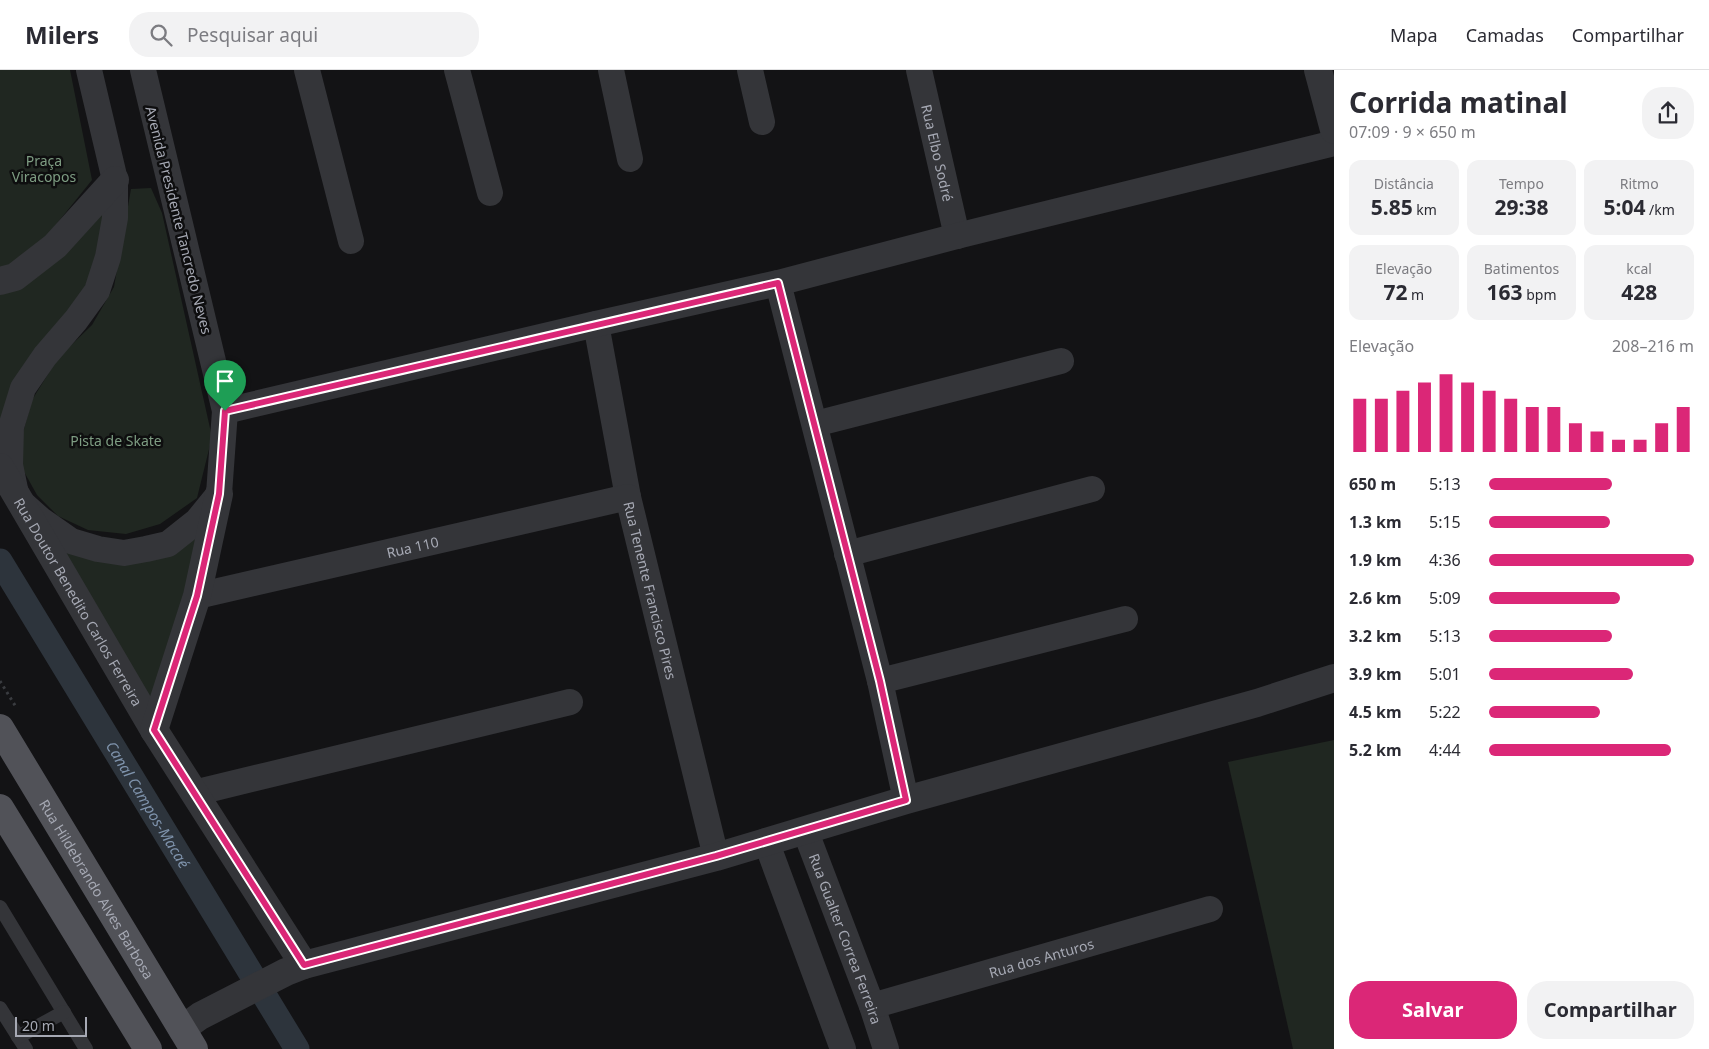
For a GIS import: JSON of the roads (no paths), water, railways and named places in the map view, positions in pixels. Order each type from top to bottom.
[{"type":"main road","name":"Rua Hildebrando Alves Barbosa","points":[[0,728],[192,1031]]},
{"type":"main road","points":[[0,808],[148,1049]]},
{"type":"street","points":[[89,70],[115,180],[115,218],[108,257],[97,291],[76,320],[45,356],[23,388],[11,427],[10,465],[19,497],[40,520],[72,541],[98,549],[124,553],[168,544],[197,521],[219,494]]},
{"type":"street","name":"Avenida Presidente Tancredo Neves","points":[[143,70],[225,411],[219,494]]},
{"type":"street","points":[[307,70],[351,241]]},
{"type":"street","points":[[457,70],[490,193]]},
{"type":"street","points":[[611,70],[630,159]]},
{"type":"street","points":[[750,70],[762,122]]},
{"type":"street","points":[[1318,70],[1334,130]]},
{"type":"street","name":"Rua Elbo Sodré","points":[[924,71],[957,236]]},
{"type":"street","points":[[225,411],[778,283],[957,236],[1334,143]]},
{"type":"street","points":[[0,281],[14,277],[54,246],[115,180]]},
{"type":"street","points":[[778,283],[880,681],[906,800]]},
{"type":"street","name":"Rua Tenente Francisco Pires","points":[[596,324],[628,497],[716,856]]},
{"type":"street","points":[[815,424],[1061,361]]},
{"type":"street","name":"Rua Doutor Benedito Carlos Ferreira","points":[[0,468],[19,497],[154,730],[194,793],[295,968]]},
{"type":"street","points":[[846,554],[1092,489]]},
{"type":"street","points":[[154,730],[197,596],[219,494]]},
{"type":"street","name":"Rua 110","points":[[197,596],[628,497]]},
{"type":"street","points":[[880,681],[1125,619]]},
{"type":"street","points":[[192,1031],[295,968],[716,856],[906,800],[1257,703],[1334,678]]},
{"type":"street","points":[[194,793],[570,702]]},
{"type":"street","name":"Rua Gualter Correa Ferreira","points":[[805,830],[872,1006],[886,1049]]},
{"type":"street","points":[[766,841],[843,1049]]},
{"type":"street","name":"Rua dos Anturos","points":[[872,1006],[1210,910]]},
{"type":"lane","points":[[0,907],[86,1049]]},
{"type":"lane","points":[[0,1008],[26,1049]]},
{"type":"lane","points":[[18,1037],[64,1012]]},
{"type":"waterway","name":"Canal Campos-Macaé","points":[[0,561],[297,1049]]},
{"type":"park label","name":"Praça Viracopos","points":[[44,168]]},
{"type":"park label","name":"Pista de Skate","points":[[116,440]]}]
